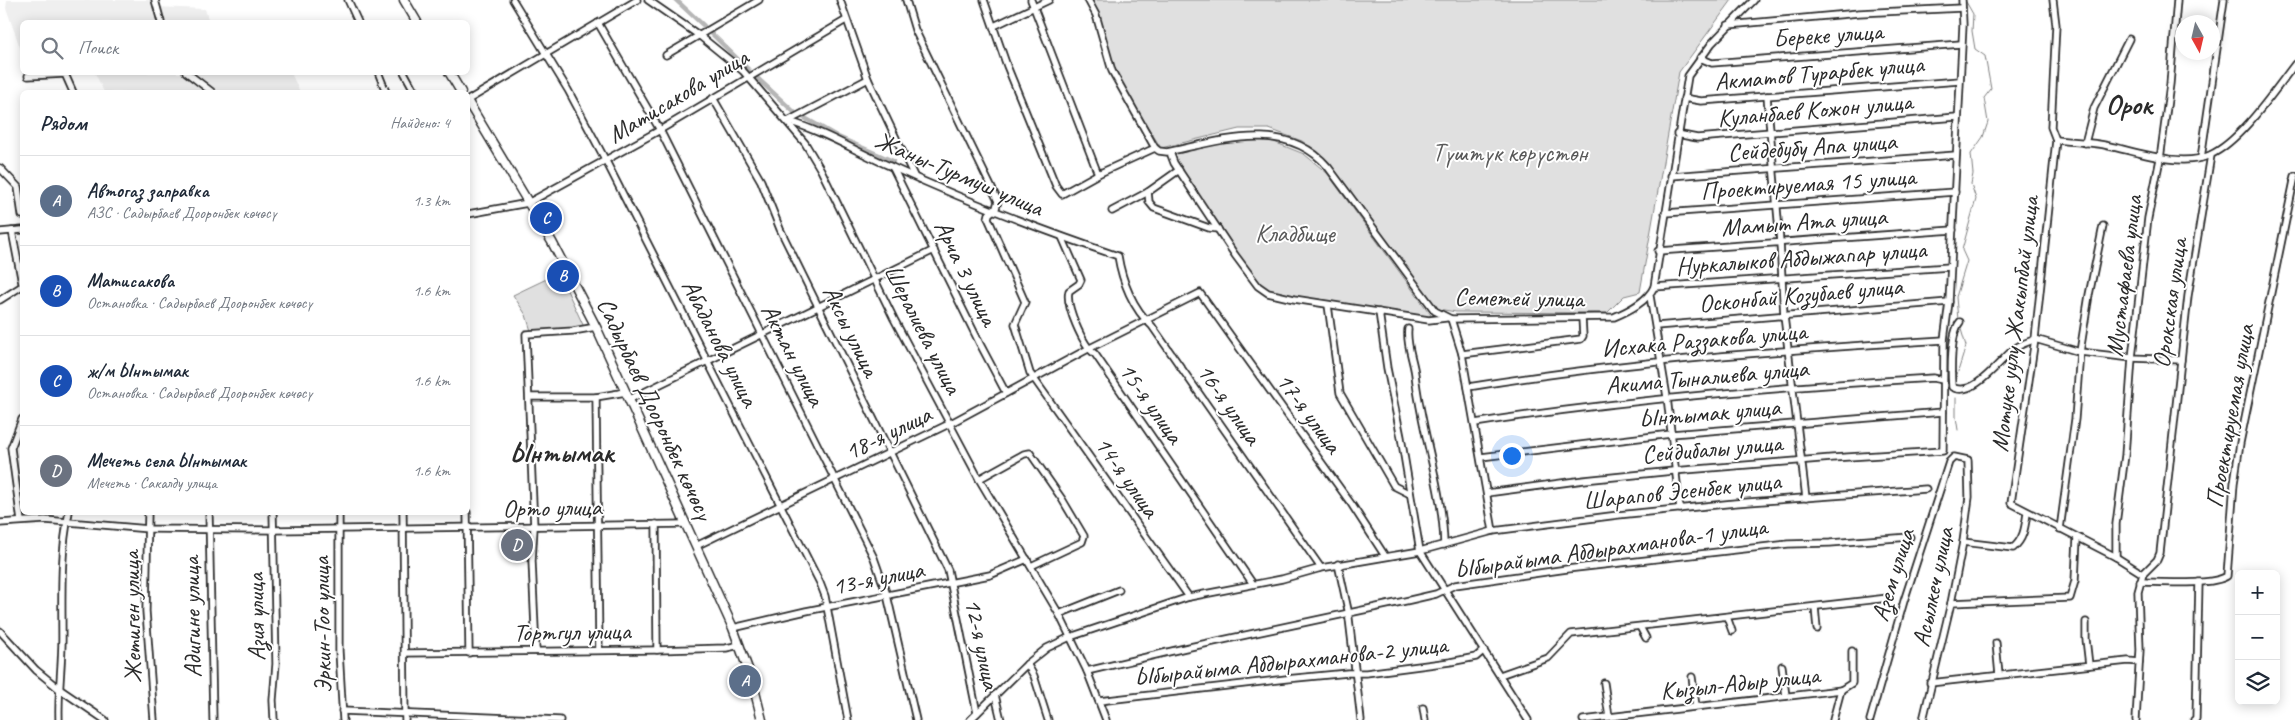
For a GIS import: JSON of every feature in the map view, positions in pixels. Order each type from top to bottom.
[{"type":"main road","points":[[404,0],[416,20]]},
{"type":"main road","points":[[451,75],[460,90]]},
{"type":"main road","name":"Садырбаев Дооронбек көчөсү","points":[[470,104],[564,265],[596,327],[733,628],[752,680],[762,720]]},
{"type":"street","points":[[155,0],[160,20]]},
{"type":"street","points":[[348,0],[357,20]]},
{"type":"street","name":"Абаданова улица","points":[[513,0],[568,90],[606,161],[820,582],[827,607],[848,720]]},
{"type":"street","points":[[470,100],[637,0]]},
{"type":"street","name":"Шералиева улица","points":[[648,0],[658,2],[748,76],[805,143],[821,170],[979,479],[1002,521],[1032,566],[1059,614],[1087,671],[1106,720]]},
{"type":"street","points":[[666,55],[760,0]]},
{"type":"street","points":[[840,0],[868,79],[914,176]]},
{"type":"street","points":[[906,0],[915,30],[996,198],[998,205],[992,211]]},
{"type":"street","points":[[984,0],[1007,66],[1056,186],[1062,194],[1098,174],[1155,148],[1112,71],[1096,14],[1088,0]]},
{"type":"street","points":[[1031,0],[1098,174]]},
{"type":"street","points":[[994,26],[1049,0]]},
{"type":"street","points":[[1680,509],[1667,398],[1650,296],[1654,287],[1658,251],[1688,76],[1700,58],[1728,25],[1754,0]]},
{"type":"street","points":[[1943,412],[1944,340],[1949,302],[1953,230],[1962,0]]},
{"type":"street","name":"Мотуке уулу Жакыпбай улица","points":[[2053,0],[2052,10],[2056,25],[2051,127],[2056,140],[2035,339],[2011,503],[2027,513],[2116,557],[2143,574]]},
{"type":"street","name":"Мустафаева улица","points":[[2116,557],[2116,524],[2125,455],[2132,358],[2148,218],[2160,159],[2170,84],[2177,0]]},
{"type":"street","points":[[2201,158],[2224,0]]},
{"type":"street","points":[[1728,25],[1859,13],[1962,8]]},
{"type":"street","name":"Матисакова улица","points":[[470,214],[528,203],[660,130],[748,76],[846,20]]},
{"type":"street","name":"Актан улица","points":[[598,24],[660,130],[874,558],[887,595],[916,720]]},
{"type":"street","points":[[2085,143],[2094,108],[2129,39]]},
{"type":"street","name":"Береке улица","points":[[1700,58],[1712,63],[1961,44]]},
{"type":"street","points":[[2056,140],[2107,145],[2160,159],[2201,158],[2211,155],[2241,132],[2295,64]]},
{"type":"street","points":[[28,76],[46,75]]},
{"type":"street","points":[[65,75],[72,90]]},
{"type":"street","points":[[190,75],[209,90]]},
{"type":"street","points":[[379,75],[385,90]]},
{"type":"street","points":[[406,75],[414,90]]},
{"type":"street","points":[[788,121],[868,79]]},
{"type":"street","name":"Акматов Турарбек улица","points":[[1684,98],[1701,101],[1958,81]]},
{"type":"street","points":[[1767,96],[1768,132],[1777,206],[1784,316],[1806,498]]},
{"type":"street","name":"Аксы улица","points":[[713,98],[761,181],[780,229],[948,570],[949,583]]},
{"type":"street","name":"Куланбаев Кожон улица","points":[[1677,134],[1698,138],[1957,117]]},
{"type":"street","name":"Жаны-Турмуш улица","points":[[788,121],[811,128],[893,168],[992,211],[1118,256]]},
{"type":"street","name":"Семетей улица","points":[[1155,148],[1159,151],[1167,152],[1259,135],[1280,139],[1310,151],[1328,167],[1435,311],[1449,319],[1614,317],[1624,313],[1650,296]]},
{"type":"street","points":[[1171,155],[1218,229],[1258,286],[1268,293],[1328,305],[1429,320],[1449,319],[1462,354],[1482,457],[1493,531]]},
{"type":"street","name":"Сейдебубу Апа улица","points":[[1671,176],[1956,155]]},
{"type":"street","name":"Орокская улица","points":[[2136,720],[2139,662],[2138,592],[2143,574],[2157,560],[2160,553],[2188,296],[2211,155]]},
{"type":"street","points":[[0,168],[18,187],[20,201]]},
{"type":"street","name":"Арча 3 улица","points":[[893,168],[1006,393]]},
{"type":"street","points":[[1112,212],[1148,192],[1179,170]]},
{"type":"street","name":"Проектируемая улица","points":[[2140,582],[2199,582],[2222,580],[2227,576],[2234,484],[2240,443],[2295,176]]},
{"type":"street","points":[[1148,192],[1149,202],[1154,208],[1209,228],[1218,229]]},
{"type":"street","name":"Проектируемая 15 улица","points":[[1665,213],[1954,192]]},
{"type":"street","name":"14-я улица","points":[[992,211],[988,218],[1025,302],[1016,324],[1021,349],[1030,373],[1189,597]]},
{"type":"street","points":[[2060,529],[2075,419],[2080,352],[2103,226]]},
{"type":"street","points":[[0,232],[20,230]]},
{"type":"street","name":"Мамыт Ата улица","points":[[1658,251],[1953,230]]},
{"type":"street","points":[[12,231],[20,273]]},
{"type":"street","name":"15-я улица","points":[[1062,237],[1081,280],[1079,284],[1069,291],[1068,304],[1088,349],[1095,354],[1253,584]]},
{"type":"street","points":[[530,397],[628,395],[708,361],[934,250]]},
{"type":"street","name":"16-я улица","points":[[1118,256],[1123,278],[1141,316],[1152,326],[1320,568]]},
{"type":"street","name":"Нуркалыков Абдыжапар улица","points":[[1654,287],[1950,267]]},
{"type":"street","points":[[0,300],[20,285]]},
{"type":"street","name":"18-я улица","points":[[696,546],[951,423],[1088,349],[1200,293]]},
{"type":"street","name":"17-я улица","points":[[1200,293],[1352,505],[1384,556]]},
{"type":"street","name":"Осконбай Козубаев улица","points":[[1656,326],[1949,302]]},
{"type":"street","points":[[1328,305],[1340,393],[1394,486],[1410,494]]},
{"type":"street","points":[[1378,312],[1386,368],[1420,551],[1528,720]]},
{"type":"street","points":[[1462,354],[1581,339],[1583,336],[1582,318]]},
{"type":"street","points":[[1953,389],[1951,378],[1954,338],[1960,322]]},
{"type":"street","points":[[536,651],[532,562],[534,528],[530,397],[526,334],[573,332],[596,327]]},
{"type":"street","points":[[1408,329],[1407,338],[1415,374],[1417,399],[1444,520],[1444,546]]},
{"type":"street","points":[[1943,390],[1972,388],[2016,348],[2035,339],[2080,352],[2132,358],[2181,360]]},
{"type":"street","name":"Исхака Раззакова улица","points":[[1468,387],[1551,374],[1661,361],[1944,340]]},
{"type":"street","name":"Акима Тыналиева улица","points":[[1475,423],[1558,410],[1667,398],[1933,378],[1943,380]]},
{"type":"street","points":[[596,397],[599,650]]},
{"type":"street","name":"Ынтымак улица","points":[[1482,457],[1671,434],[1943,412]]},
{"type":"street","name":"Сейдибалы улица","points":[[1487,494],[1584,480],[1676,471],[1802,460],[1940,452],[1944,448],[1943,412]]},
{"type":"street","points":[[20,424],[11,448],[20,514]]},
{"type":"street","points":[[979,479],[1024,454],[1030,453],[1062,499],[1084,536],[1082,542],[1032,566]]},
{"type":"street","name":"Азем улица","points":[[1870,720],[1912,575],[1949,462],[1954,457],[1968,460]]},
{"type":"street","name":"Асылкеч улица","points":[[1923,720],[1930,683],[1951,603],[1963,542],[1969,497],[1968,460]]},
{"type":"street","name":"Шарапов Эсенбек улица","points":[[970,720],[1047,648],[1070,637],[1189,597],[1338,564],[1444,546],[1493,531],[1680,509],[1926,489]]},
{"type":"street","points":[[1963,542],[2013,548],[2019,544],[2024,532],[2027,513]]},
{"type":"street","points":[[20,515],[21,521]]},
{"type":"street","points":[[60,720],[58,688],[62,642],[63,567],[68,515]]},
{"type":"street","name":"Жетиген улица","points":[[148,515],[146,611],[154,720]]},
{"type":"street","name":"Адигине улица","points":[[209,515],[213,720]]},
{"type":"street","name":"Азия улица","points":[[274,515],[276,664],[273,700],[274,720]]},
{"type":"street","name":"Эркин-Тоо улица","points":[[339,515],[339,651],[343,720]]},
{"type":"street","points":[[403,515],[405,720]]},
{"type":"street","points":[[467,515],[469,652]]},
{"type":"street","name":"Орто улица","points":[[0,523],[21,521],[67,522],[149,529],[210,530],[534,528],[686,524]]},
{"type":"street","points":[[656,524],[657,650]]},
{"type":"street","name":"Ыбырайыма Абдырахманова-1 улица","points":[[1087,671],[1410,600],[1456,585],[1677,556],[1788,544],[1910,537]]},
{"type":"street","points":[[1951,603],[2070,598],[2075,581],[2077,538]]},
{"type":"street","name":"13-я улица","points":[[733,628],[827,607],[990,575],[1027,559]]},
{"type":"street","points":[[1338,564],[1348,613],[1360,720]]},
{"type":"street","points":[[2194,720],[2196,719],[2199,582]]},
{"type":"street","name":"12-я улица","points":[[949,583],[977,713]]},
{"type":"street","points":[[1059,614],[1119,590]]},
{"type":"street","points":[[1500,675],[1548,658],[1571,634],[1888,598]]},
{"type":"street","points":[[1814,607],[1818,629]]},
{"type":"street","points":[[1727,617],[1732,631]]},
{"type":"street","points":[[2086,622],[2089,665]]},
{"type":"street","points":[[1640,627],[1646,638]]},
{"type":"street","points":[[0,631],[36,670],[58,688],[105,720]]},
{"type":"street","points":[[1996,643],[1999,676]]},
{"type":"street","name":"Тортгул улица","points":[[405,653],[657,650],[726,648],[740,645]]},
{"type":"street","name":"Ыбырайыма Абдырахманова-2 улица","points":[[1099,702],[1450,662],[1476,657],[1484,650]]},
{"type":"street","points":[[1833,720],[1842,690],[1852,682],[1852,651]]},
{"type":"street","points":[[1930,683],[2089,665],[2139,662]]},
{"type":"street","points":[[1028,664],[1034,676],[1048,720]]},
{"type":"street","points":[[1782,666],[1786,696]]},
{"type":"street","points":[[1692,676],[1696,706]]},
{"type":"street","points":[[1604,683],[1609,717]]},
{"type":"street","name":"Кызыл-Адыр улица","points":[[1583,720],[1842,690]]},
{"type":"street","points":[[995,695],[1001,720]]},
{"type":"street","points":[[1423,708],[1425,720]]},
{"type":"street","points":[[342,711],[560,720]]},
{"type":"shaded area","points":[[7,0],[154,0],[156,7],[205,9],[208,20],[20,20],[20,47],[6,8]]},
{"type":"shaded area","points":[[96,75],[292,75],[299,90],[103,90]]},
{"type":"green space","name":"Түштүк көрүстөн","points":[[1089,0],[1732,0],[1679,72],[1640,292],[1624,296],[1607,313],[1456,312],[1438,309],[1329,162],[1302,141],[1269,129],[1239,129],[1161,148],[1105,59]]},
{"type":"green space","name":"Кладбище","points":[[1244,138],[1269,140],[1304,154],[1327,173],[1431,315],[1426,318],[1270,294],[1249,280],[1175,166],[1171,155]]},
{"type":"green space","points":[[559,273],[584,327],[531,331],[526,315],[513,295]]},
{"type":"waterway","points":[[676,0],[704,26]]},
{"type":"waterway","points":[[1958,320],[1956,297],[1967,261],[1962,250],[1976,199],[1971,184],[1973,174],[1971,154],[1983,137],[1988,122],[1984,98],[1991,89],[1985,56],[1975,49],[1972,31],[1973,14],[1965,0]]},
{"type":"waterway","points":[[711,33],[749,70]]},
{"type":"waterway","points":[[755,76],[794,112]]},
{"type":"waterway","points":[[803,117],[838,137],[893,161]]},
{"type":"waterway","points":[[1955,381],[1966,346],[1960,326]]},
{"type":"waterway","points":[[1956,398],[1958,430]]},
{"type":"place","name":"ж/м Ынтымак","points":[[546,218]]},
{"type":"place","name":"Матисакова","points":[[563,276]]},
{"type":"place","name":"Мечеть села Ынтымак","points":[[517,545]]},
{"type":"place","name":"Автогаз заправка","points":[[745,681]]},
{"type":"district","name":"Орок","points":[[2129,104]]},
{"type":"district","name":"Ынтымак","points":[[562,452]]}]
